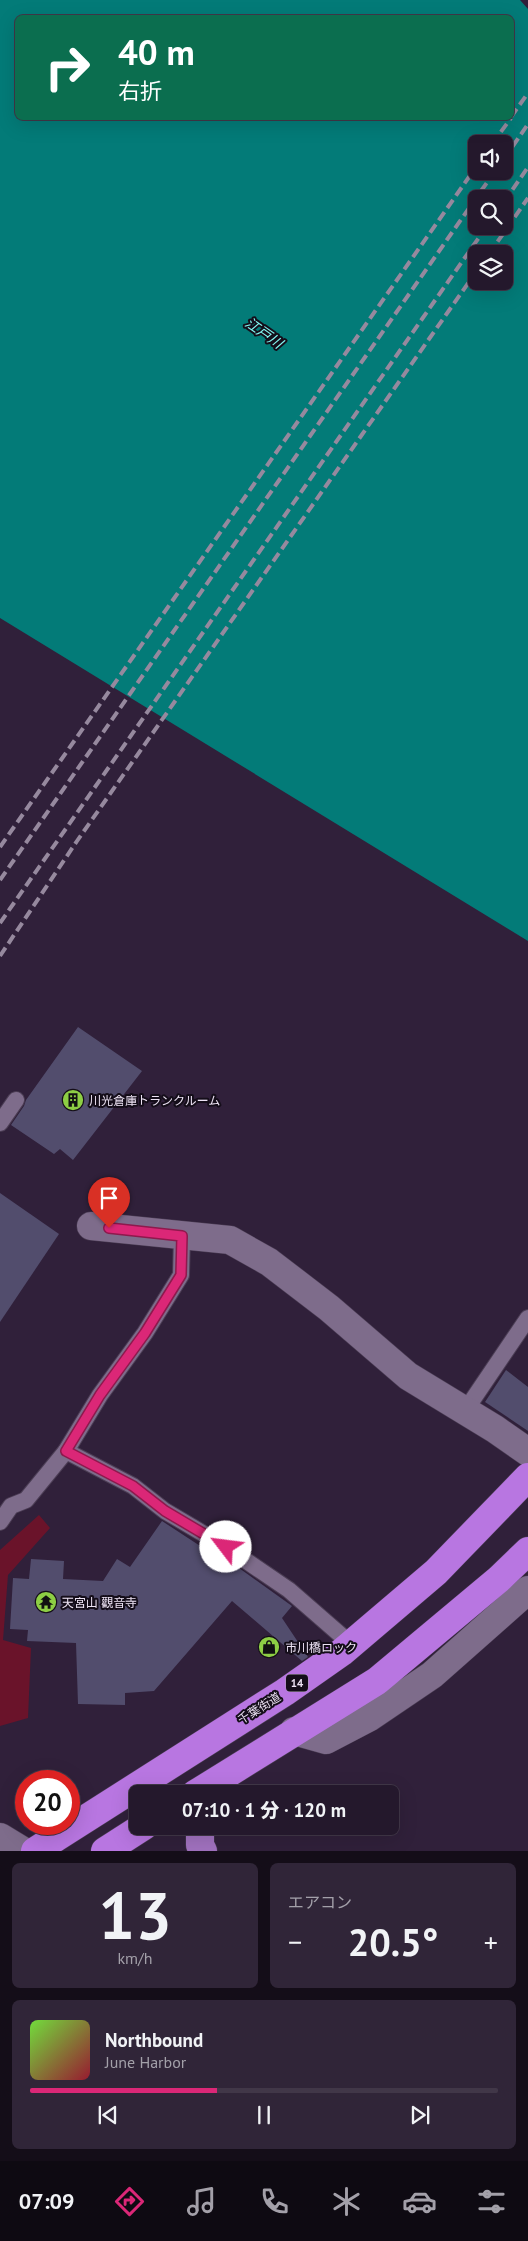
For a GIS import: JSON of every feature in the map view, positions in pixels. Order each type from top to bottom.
[{"type":"highway","name":"千葉街道","points":[[35,1851],[284,1692],[351,1644],[436,1572],[528,1477]]},
{"type":"highway","points":[[212,1785],[377,1680],[498,1579],[528,1551]]},
{"type":"highway","points":[[105,1851],[130,1835]]},
{"type":"main road","points":[[200,1835],[200,1845],[203,1851]]},
{"type":"street","points":[[91,1226],[230,1240],[269,1262],[329,1308],[408,1376],[528,1452]]},
{"type":"street","points":[[294,1731],[326,1740],[370,1717],[432,1675],[528,1590]]},
{"type":"street","points":[[0,1837],[23,1851]]},
{"type":"lane","points":[[0,1123],[16,1100]]},
{"type":"lane","points":[[0,1522],[11,1506],[26,1500],[66,1451],[100,1395],[145,1333],[181,1275],[182,1236]]},
{"type":"lane","points":[[465,1411],[528,1318]]},
{"type":"lane","points":[[66,1451],[133,1486],[165,1511],[226,1547],[289,1590],[351,1644]]},
{"type":"shaded area","points":[[39,1515],[50,1528],[8,1575],[3,1640],[31,1648],[28,1718],[0,1726],[0,1550]]},
{"type":"water","name":"江戸川","points":[[0,0],[520,0],[528,9],[528,941],[0,618]]},
{"type":"building","name":"川光倉庫トランクルーム","points":[[78,1027],[142,1071],[73,1160],[60,1149],[54,1154],[11,1125],[26,1100]]},
{"type":"building","points":[[0,1193],[59,1234],[0,1322]]},
{"type":"building","points":[[506,1370],[528,1387],[528,1431],[485,1402]]},
{"type":"building","points":[[162,1521],[214,1555],[215,1552],[221,1555],[292,1606],[282,1618],[308,1657],[302,1661],[232,1601],[154,1691],[125,1693],[125,1705],[78,1704],[76,1643],[27,1641],[28,1630],[10,1629],[13,1578],[29,1579],[31,1559],[64,1561],[63,1579],[103,1581],[117,1559],[130,1567]]},
{"type":"railway","points":[[514,113],[528,93]]},
{"type":"railway","points":[[499,135],[510,120]]},
{"type":"railway","points":[[513,146],[528,124]]},
{"type":"railway","points":[[512,190],[528,167]]},
{"type":"railway","points":[[0,847],[468,178]]},
{"type":"railway","points":[[0,880],[489,180]]},
{"type":"railway","points":[[495,245],[528,198]]},
{"type":"railway","points":[[0,923],[481,235]]},
{"type":"railway","points":[[0,956],[77,841],[468,283]]},
{"type":"place","name":"川光倉庫トランクルーム","points":[[73,1100]]},
{"type":"place","name":"天宮山 觀音寺","points":[[46,1602]]},
{"type":"place","name":"市川橋ロック","points":[[269,1647]]},
{"type":"route","points":[[109,1228],[182,1236],[181,1275],[145,1333],[100,1395],[66,1451],[133,1486],[165,1511],[226,1547]]}]
